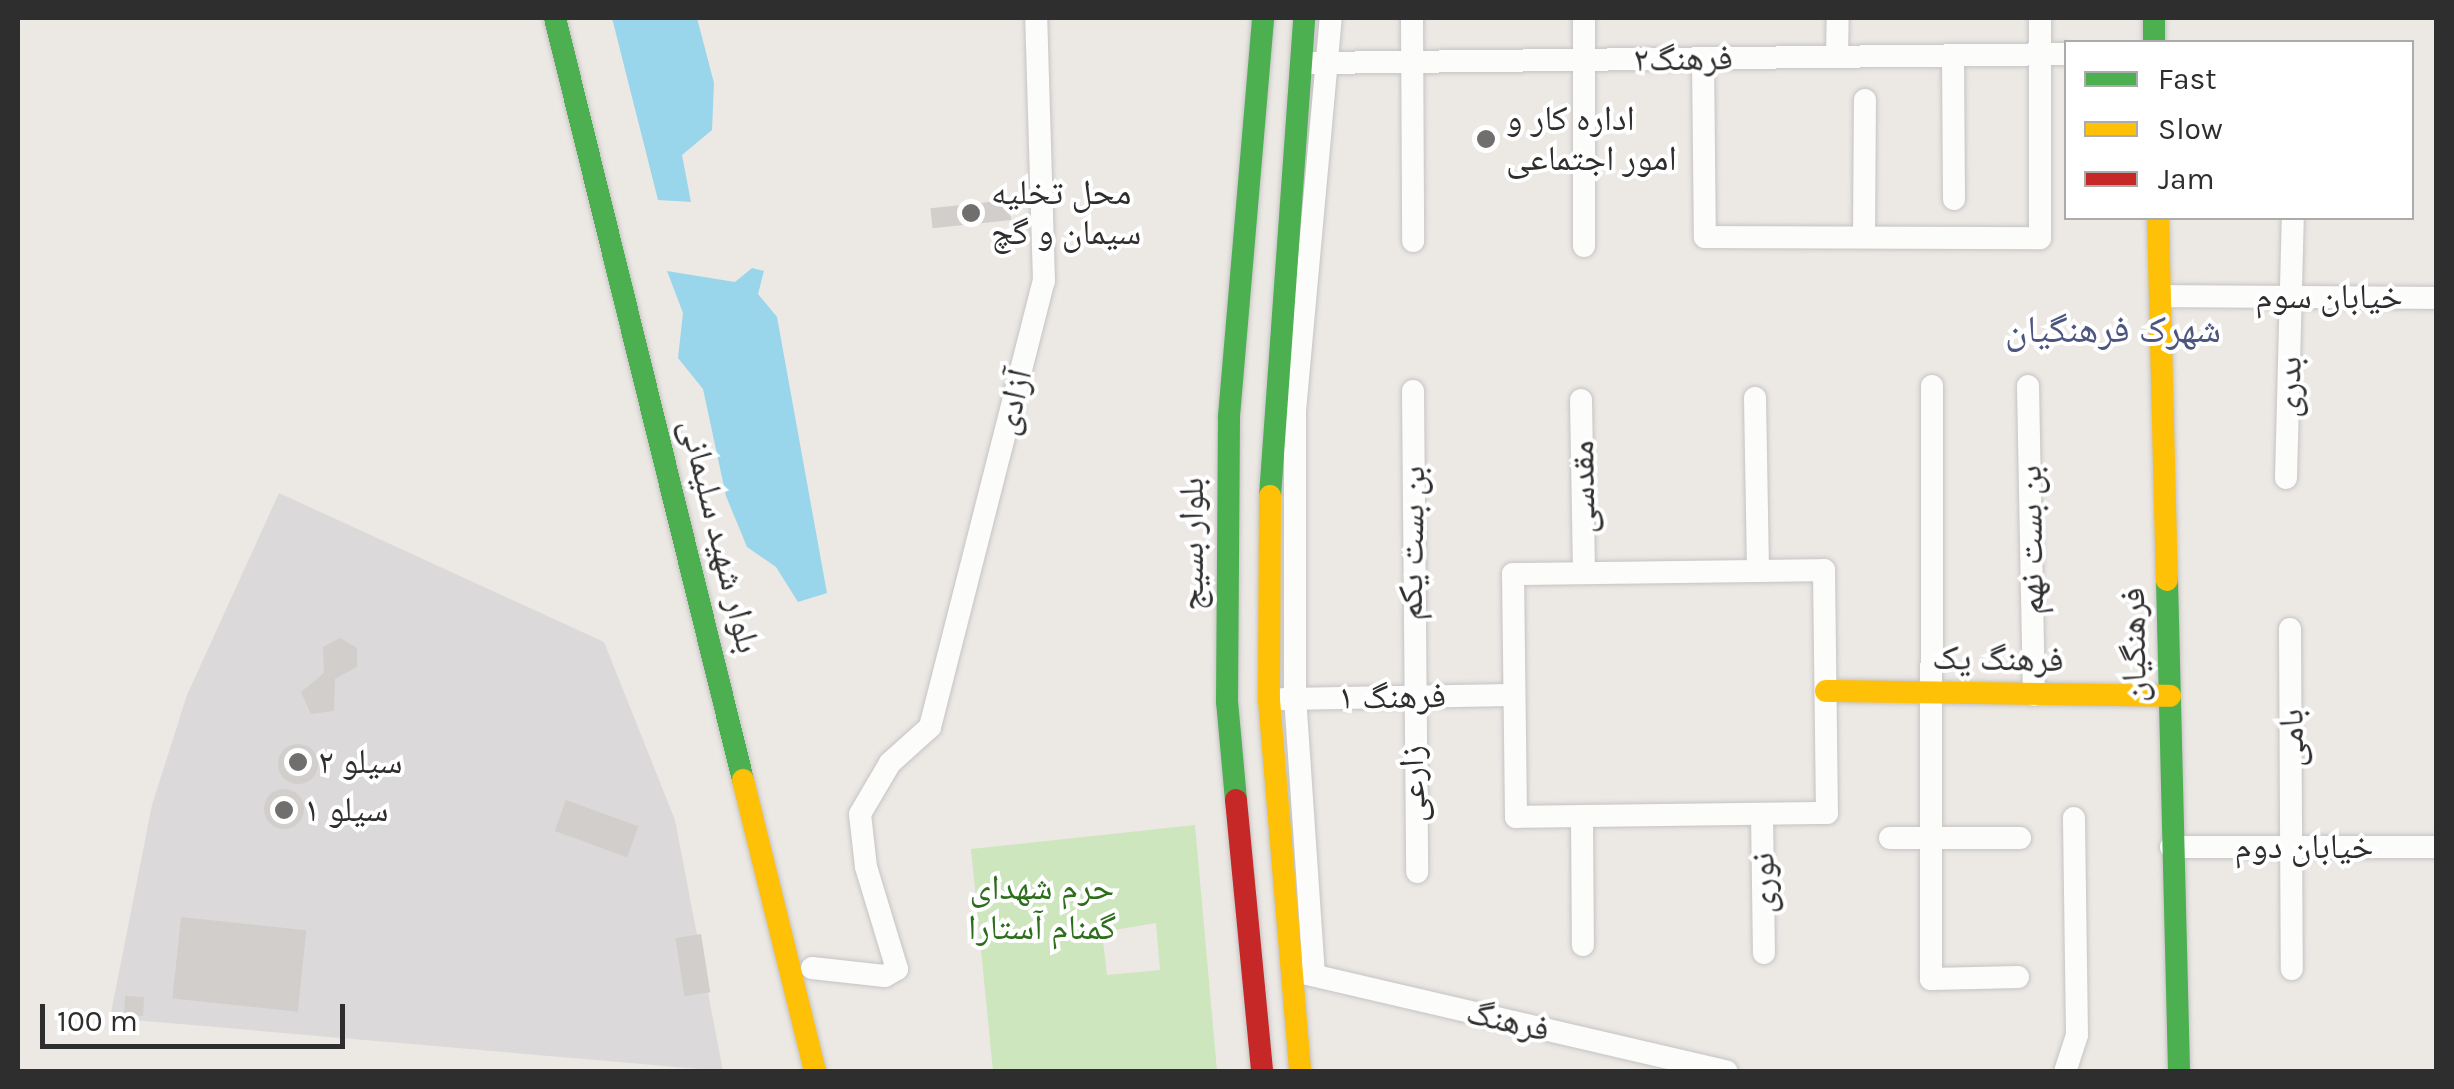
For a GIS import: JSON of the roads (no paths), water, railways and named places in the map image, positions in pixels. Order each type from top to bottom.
[{"type":"main road","name":"بلوار شهید سلیمانی","points":[[556,18],[815,1072]]},
{"type":"main road","name":"بلوار شهید سلیمانی","points":[[582,18],[836,1072]]},
{"type":"main road","name":"بلوار بسیج","points":[[1262,1072],[1227,702],[1229,416],[1263,18]]},
{"type":"main road","points":[[1300,1072],[1269,700],[1270,443],[1304,18]]},
{"type":"main road","name":"فرهنگیان","points":[[2158,220],[2178,1072]]},
{"type":"main road","name":"فرهنگ یک","points":[[1826,691],[2170,696]]},
{"type":"main road","points":[[1227,702],[1269,700]]},
{"type":"street","name":"آزادی","points":[[812,968],[885,976],[897,969],[866,868],[860,814],[890,763],[930,727],[1044,281],[1036,18]]},
{"type":"street","points":[[1314,975],[1294,699],[1295,411],[1331,18]]},
{"type":"street","points":[[1412,18],[1413,241]]},
{"type":"street","points":[[1584,18],[1584,246]]},
{"type":"street","points":[[1837,57],[1838,18]]},
{"type":"street","points":[[1703,58],[1705,237],[2040,238],[2040,18]]},
{"type":"street","name":"فرهنگ۲","points":[[1299,63],[2064,54]]},
{"type":"street","points":[[1953,56],[1954,198]]},
{"type":"street","points":[[1864,238],[1865,100]]},
{"type":"street","name":"بدری","points":[[2286,478],[2293,220]]},
{"type":"street","name":"خیابان سوم","points":[[2161,296],[2436,298]]},
{"type":"street","points":[[1932,386],[1931,979],[2018,977]]},
{"type":"street","name":"بن بست نهم","points":[[2028,386],[2034,695]]},
{"type":"street","name":"بن بست یکم","points":[[1410,696],[1413,391]]},
{"type":"street","points":[[1756,398],[1758,571]]},
{"type":"street","name":"مقدسی","points":[[1582,400],[1584,574]]},
{"type":"street","points":[[1824,570],[1827,813],[1516,817],[1513,574],[1584,574],[1824,570]]},
{"type":"street","name":"بامی","points":[[2290,629],[2292,969]]},
{"type":"street","name":"فرهنگ ۱","points":[[1269,700],[1514,695]]},
{"type":"street","name":"زارعی","points":[[1410,696],[1417,872]]},
{"type":"street","name":"نوری","points":[[1762,814],[1764,952]]},
{"type":"street","points":[[1582,816],[1584,945]]},
{"type":"street","points":[[2065,1072],[2077,1035],[2074,818]]},
{"type":"street","points":[[1890,838],[2020,838]]},
{"type":"street","name":"خیابان دوم","points":[[2171,847],[2436,847]]},
{"type":"street","name":"فرهنگ","points":[[1290,970],[1726,1072]]},
{"type":"water","points":[[612,18],[697,18],[714,83],[712,130],[682,155],[691,202],[658,200]]},
{"type":"water","points":[[752,268],[764,271],[758,294],[777,317],[827,593],[798,602],[776,567],[747,547],[726,496],[703,389],[678,358],[683,313],[667,271],[735,282]]},
{"type":"place","name":"اداره کار و امور اجتماعی","points":[[1486,139]]},
{"type":"place","name":"محل تخلیه سیمان و گچ","points":[[971,213]]},
{"type":"place","name":"سیلو ۲","points":[[298,762]]},
{"type":"place","name":"سیلو ۱","points":[[284,810]]},
{"type":"district","name":"شهرک فرهنگیان","points":[[2113,330]]},
{"type":"park label","name":"حرم شهدای گمنام آستارا","points":[[1042,908]]}]
